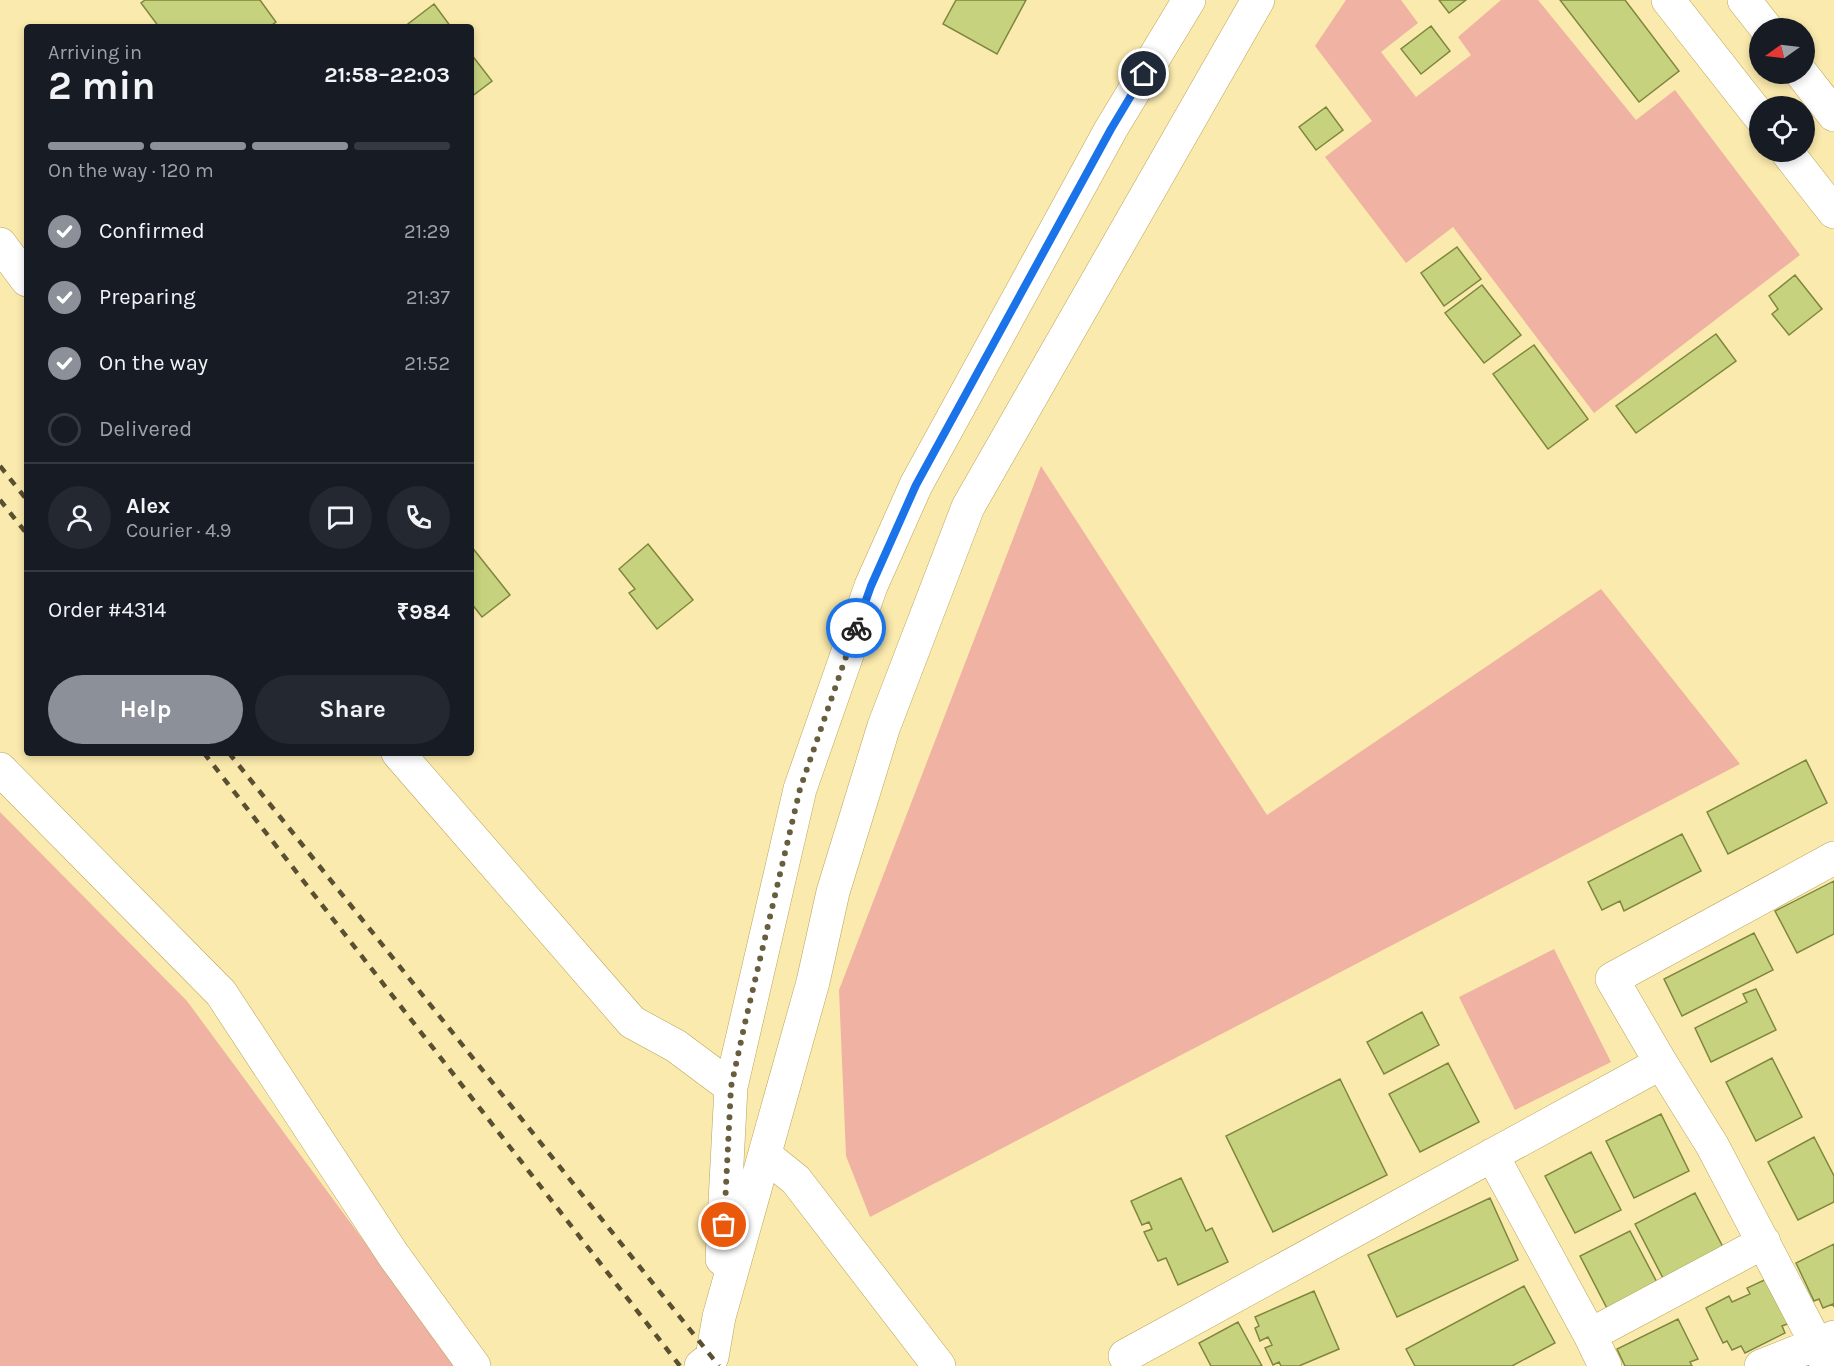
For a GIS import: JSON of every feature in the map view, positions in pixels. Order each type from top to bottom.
[{"type":"street","points":[[719,1317],[731,1087],[800,789],[871,586],[916,485],[1111,129],[1189,0]]},
{"type":"street","points":[[701,1366],[712,1357],[719,1317],[813,982],[833,892],[884,726],[968,507],[1258,0]]},
{"type":"street","points":[[1668,0],[1749,103]]},
{"type":"street","points":[[1744,0],[1758,18]]},
{"type":"street","points":[[1810,84],[1834,115]]},
{"type":"street","points":[[1795,162],[1834,212]]},
{"type":"street","points":[[0,244],[24,276]]},
{"type":"street","points":[[401,756],[632,1022],[676,1046],[731,1087]]},
{"type":"street","points":[[0,769],[220,993],[394,1256],[474,1366]]},
{"type":"street","points":[[1761,1366],[1826,1349],[1764,1242],[1712,1145],[1660,1063],[1612,979],[1834,858]]},
{"type":"street","points":[[1125,1356],[1660,1063]]},
{"type":"street","points":[[765,1155],[796,1180],[939,1366]]},
{"type":"street","points":[[1492,1155],[1605,1366]]},
{"type":"street","points":[[1590,1335],[1764,1242]]},
{"type":"shaded area","points":[[1346,0],[1401,0],[1418,23],[1381,52],[1416,97],[1471,55],[1458,37],[1501,0],[1538,0],[1636,120],[1675,90],[1800,255],[1594,413],[1453,227],[1406,263],[1325,157],[1372,121],[1315,46]]},
{"type":"shaded area","points":[[1041,466],[1267,815],[1601,589],[1740,764],[870,1217],[846,1156],[839,990]]},
{"type":"shaded area","points":[[0,812],[187,1001],[456,1366],[0,1366]]},
{"type":"shaded area","points":[[1554,949],[1611,1062],[1515,1110],[1459,997]]},
{"type":"building","points":[[145,0],[260,0],[276,22],[273,24],[157,24],[141,3]]},
{"type":"building","points":[[956,0],[1026,0],[997,54],[943,24]]},
{"type":"building","points":[[1439,0],[1466,0],[1449,13]]},
{"type":"building","points":[[1560,0],[1625,0],[1679,71],[1639,102]]},
{"type":"building","points":[[434,4],[449,24],[408,24]]},
{"type":"building","points":[[1431,26],[1450,51],[1421,74],[1401,49]]},
{"type":"building","points":[[474,58],[492,81],[474,95]]},
{"type":"building","points":[[1326,107],[1343,130],[1316,150],[1299,127]]},
{"type":"building","points":[[1457,247],[1481,279],[1444,306],[1421,273]]},
{"type":"building","points":[[1795,275],[1822,309],[1789,335],[1772,314],[1778,309],[1769,296]]},
{"type":"building","points":[[1482,285],[1521,335],[1484,363],[1445,313]]},
{"type":"building","points":[[1716,334],[1736,361],[1636,433],[1616,406]]},
{"type":"building","points":[[1534,345],[1588,419],[1548,449],[1493,374]]},
{"type":"building","points":[[648,544],[693,600],[657,629],[629,593],[635,589],[619,569]]},
{"type":"building","points":[[474,550],[510,595],[482,617],[474,607]]},
{"type":"building","points":[[1806,760],[1827,803],[1728,854],[1707,812]]},
{"type":"building","points":[[1682,834],[1701,871],[1624,911],[1620,901],[1602,910],[1588,882]]},
{"type":"building","points":[[1834,881],[1834,934],[1797,953],[1775,911]]},
{"type":"building","points":[[1754,933],[1773,970],[1682,1016],[1664,979]]},
{"type":"building","points":[[1756,989],[1776,1030],[1711,1062],[1695,1028],[1747,1002],[1743,994]]},
{"type":"building","points":[[1422,1012],[1439,1045],[1384,1074],[1367,1042]]},
{"type":"building","points":[[1772,1058],[1802,1117],[1756,1141],[1726,1082]]},
{"type":"building","points":[[1448,1063],[1479,1122],[1420,1152],[1389,1094]]},
{"type":"building","points":[[1340,1079],[1387,1175],[1273,1232],[1226,1136]]},
{"type":"building","points":[[1661,1114],[1689,1171],[1634,1198],[1606,1141]]},
{"type":"building","points":[[1814,1137],[1834,1176],[1834,1202],[1798,1220],[1768,1162]]},
{"type":"building","points":[[1591,1152],[1621,1210],[1575,1233],[1545,1176]]},
{"type":"building","points":[[1181,1178],[1206,1231],[1212,1228],[1228,1262],[1178,1285],[1166,1258],[1158,1261],[1144,1232],[1152,1229],[1149,1222],[1142,1225],[1131,1201]]},
{"type":"building","points":[[1695,1193],[1725,1251],[1665,1282],[1635,1224]]},
{"type":"building","points":[[1490,1198],[1518,1260],[1397,1317],[1368,1255]]},
{"type":"building","points":[[1630,1231],[1661,1290],[1611,1316],[1580,1256]]},
{"type":"building","points":[[1834,1244],[1834,1307],[1833,1304],[1823,1308],[1819,1299],[1814,1301],[1796,1263]]},
{"type":"building","points":[[1773,1276],[1790,1323],[1782,1326],[1785,1333],[1745,1353],[1741,1346],[1732,1350],[1727,1341],[1723,1343],[1706,1308],[1729,1296],[1732,1302],[1750,1294],[1747,1288]]},
{"type":"building","points":[[1524,1286],[1555,1343],[1512,1366],[1415,1366],[1406,1349]]},
{"type":"building","points":[[1314,1291],[1339,1349],[1299,1366],[1281,1366],[1279,1362],[1273,1365],[1265,1348],[1272,1345],[1268,1337],[1260,1341],[1255,1328],[1259,1326],[1255,1317]]},
{"type":"building","points":[[1678,1319],[1698,1359],[1690,1362],[1692,1366],[1625,1366],[1617,1349]]},
{"type":"building","points":[[1238,1322],[1262,1366],[1211,1366],[1199,1343]]},
{"type":"railway","points":[[0,466],[24,496]]},
{"type":"railway","points":[[0,500],[24,530]]},
{"type":"railway","points":[[206,756],[680,1366]]},
{"type":"railway","points":[[231,756],[719,1366]]},
{"type":"way so far","points":[[724,1225],[731,1087],[759,958],[800,789],[856,628]]},
{"type":"route","points":[[856,628],[871,586],[916,485],[1111,129],[1144,74]]}]
